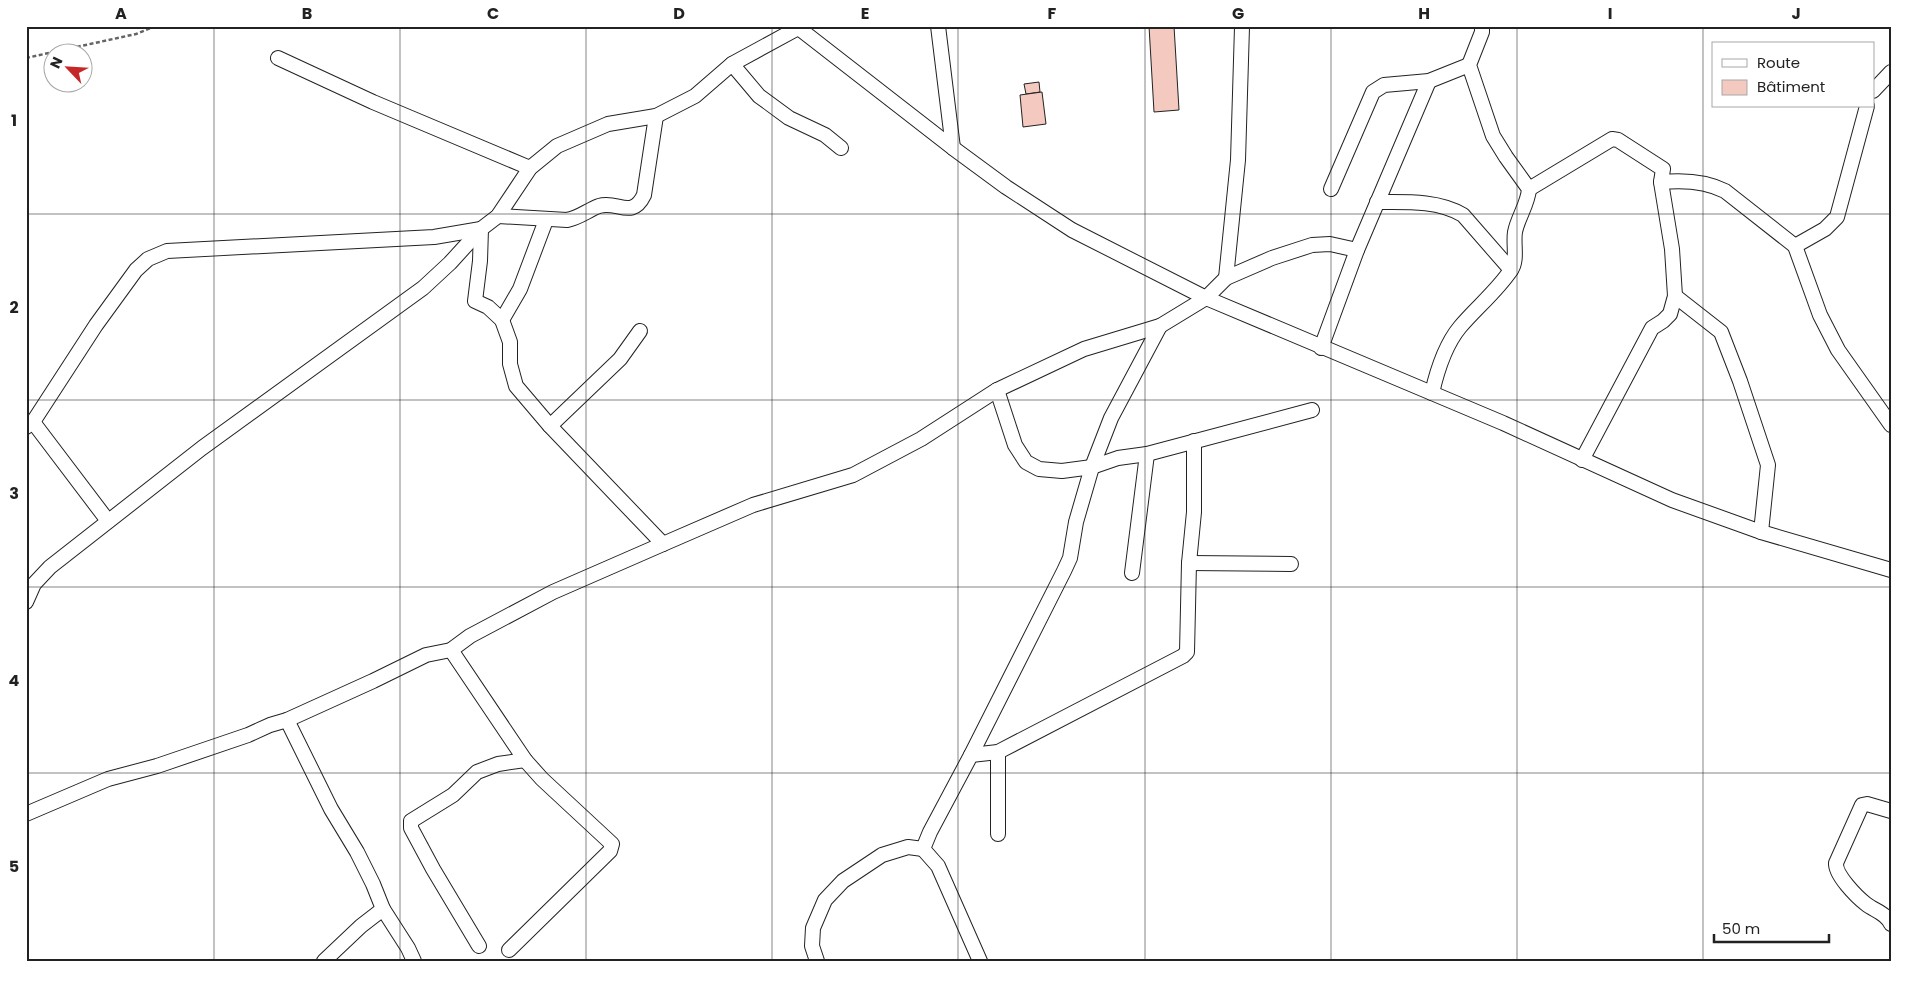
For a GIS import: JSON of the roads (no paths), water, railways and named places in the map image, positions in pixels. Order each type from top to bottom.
[{"type":"street","points":[[938,26],[953,148]]},
{"type":"street","points":[[1432,393],[1436,376],[1455,335],[1511,270],[1514,262],[1515,233],[1529,189],[1506,157],[1494,136],[1469,65],[1482,32],[1482,26]]},
{"type":"street","points":[[26,602],[34,584],[50,567],[108,521],[202,448],[423,288],[450,263],[481,229],[498,216],[530,168],[557,146],[608,124],[656,116],[695,96],[732,64],[797,27],[1006,187],[1072,230],[1206,298],[1503,423],[1672,500],[1761,532],[1891,570]]},
{"type":"street","points":[[1226,278],[1238,160],[1242,27]]},
{"type":"street","points":[[278,58],[373,102],[530,168]]},
{"type":"street","points":[[732,64],[759,96],[789,118],[825,135],[841,148]]},
{"type":"street","points":[[1331,189],[1374,92],[1384,85],[1429,81],[1469,65]]},
{"type":"street","points":[[1874,90],[1891,72]]},
{"type":"street","points":[[1321,348],[1357,250],[1429,81]]},
{"type":"street","points":[[1795,246],[1825,229],[1837,218],[1866,108]]},
{"type":"street","points":[[498,216],[567,220],[578,218],[599,206],[608,204],[626,208],[634,207],[641,201],[644,195],[656,116]]},
{"type":"street","points":[[1529,189],[1612,139],[1618,140],[1663,169],[1661,182],[1672,249],[1675,296],[1670,314],[1663,322],[1652,328],[1582,460]]},
{"type":"street","points":[[1661,182],[1673,181],[1707,184],[1717,187],[1725,191],[1795,246],[1820,315],[1838,350],[1891,425]]},
{"type":"street","points":[[1377,202],[1408,202],[1444,206],[1454,210],[1463,215],[1511,270]]},
{"type":"street","points":[[502,320],[520,289],[546,220]]},
{"type":"street","points":[[481,229],[480,261],[475,301],[488,307],[502,320],[510,342],[510,364],[516,386],[550,426],[663,544]]},
{"type":"street","points":[[108,521],[30,424],[96,325],[136,270],[148,259],[167,251],[434,237],[481,229]]},
{"type":"street","points":[[26,814],[108,779],[157,766],[288,720],[426,654],[451,650],[470,636],[554,592],[663,544],[753,505],[853,475],[921,439],[997,390],[1084,349],[1160,326],[1206,298],[1226,278],[1272,258],[1312,245],[1330,244],[1357,250]]},
{"type":"street","points":[[1675,296],[1720,332],[1740,381],[1768,465],[1761,532]]},
{"type":"street","points":[[922,849],[1070,558],[1076,522],[1092,467],[1111,418],[1160,326]]},
{"type":"street","points":[[550,426],[620,359],[640,331]]},
{"type":"street","points":[[997,390],[1015,445],[1026,462],[1039,469],[1062,471],[1092,467],[1118,458],[1147,454],[1312,410]]},
{"type":"street","points":[[971,755],[998,752],[1183,656],[1188,648],[1189,563],[1194,512],[1194,440]]},
{"type":"street","points":[[1132,573],[1147,454]]},
{"type":"street","points":[[1189,563],[1291,564]]},
{"type":"street","points":[[451,650],[525,760],[542,779],[612,844],[610,851],[509,950]]},
{"type":"street","points":[[288,720],[331,809],[357,852],[383,909],[408,948],[414,961]]},
{"type":"street","points":[[998,752],[998,834]]},
{"type":"street","points":[[479,946],[411,828],[411,821],[453,795],[477,772],[498,764],[525,760]]},
{"type":"street","points":[[1891,812],[1867,804],[1862,805],[1836,863],[1836,867],[1838,874],[1862,901],[1887,916],[1891,924]]},
{"type":"street","points":[[817,961],[812,946],[813,928],[824,900],[843,881],[882,854],[908,847],[922,849],[938,866],[980,961]]},
{"type":"street","points":[[324,961],[361,926],[383,909]]}]
